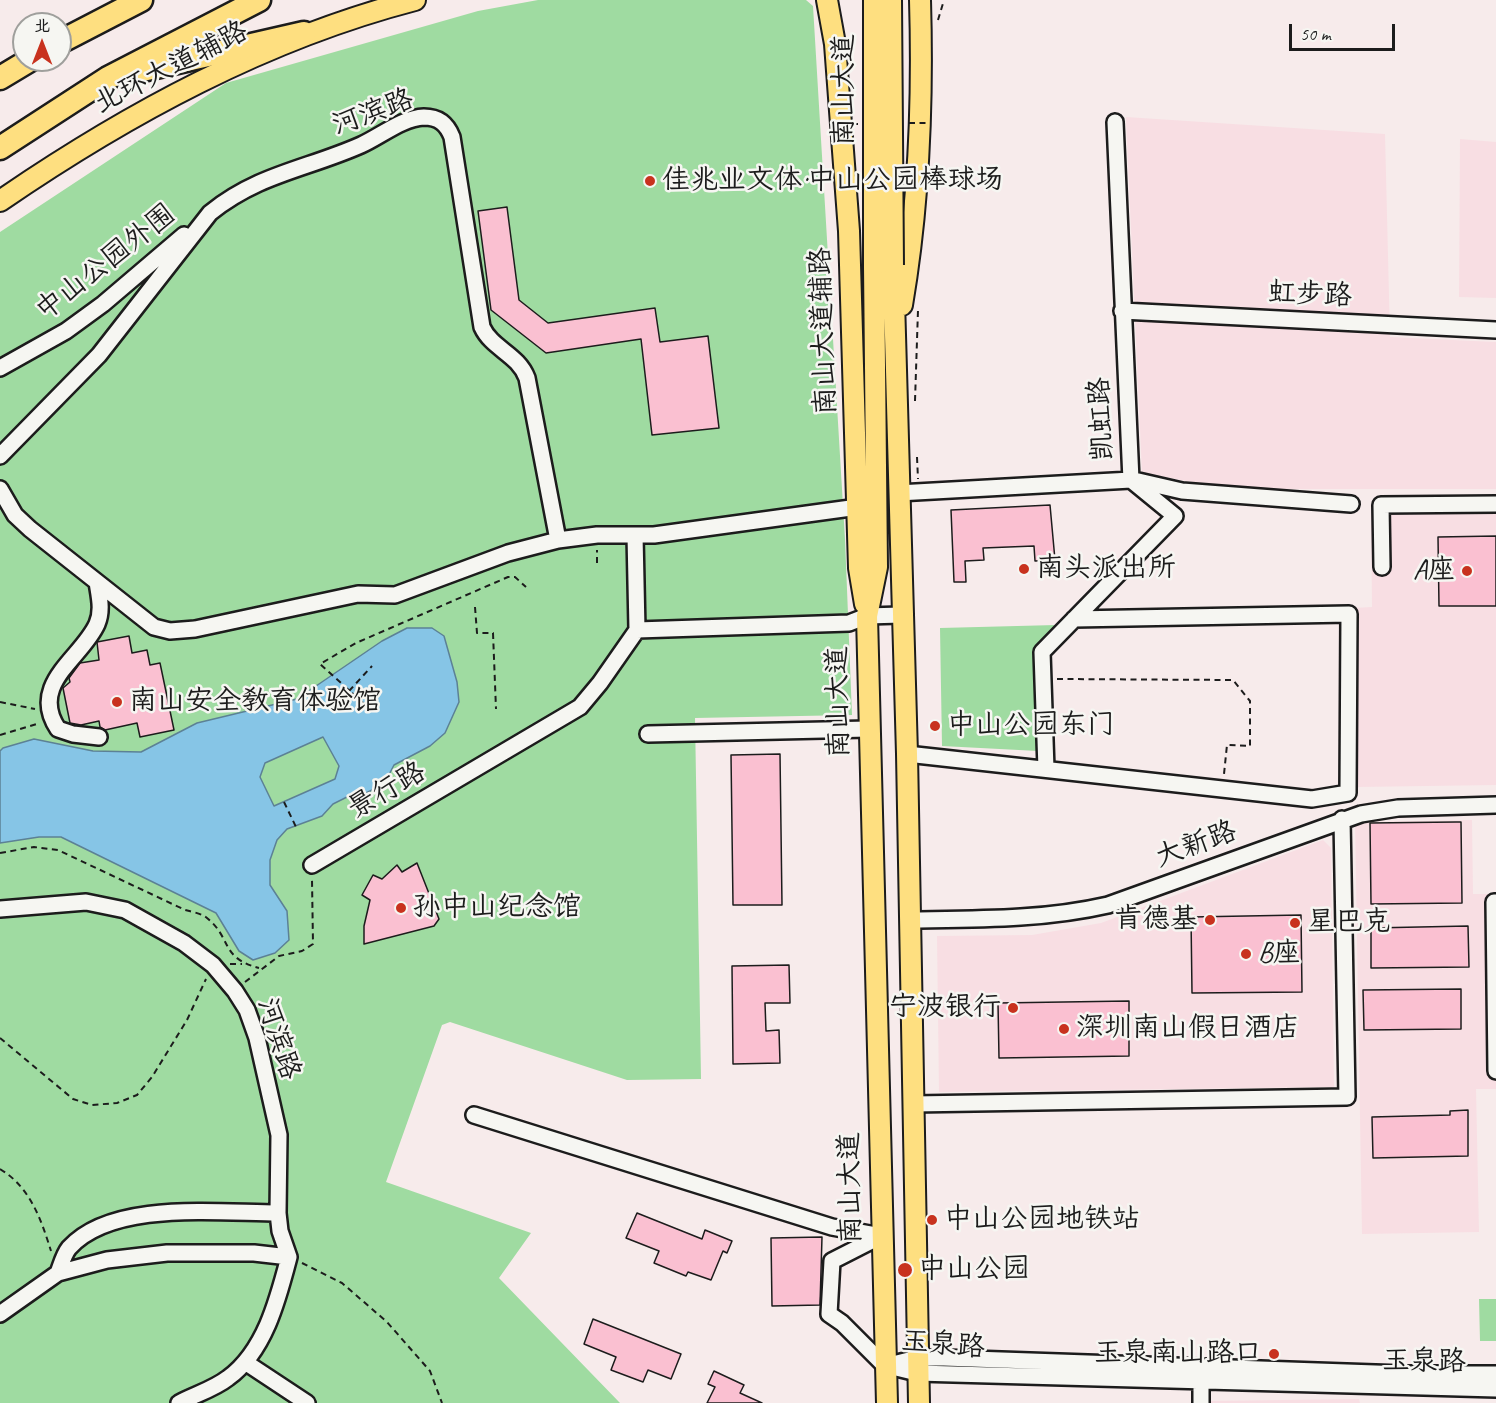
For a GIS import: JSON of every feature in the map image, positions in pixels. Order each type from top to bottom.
[{"type":"highway","points":[[72,36],[141,0]]},
{"type":"highway","points":[[0,148],[108,78],[259,0]]},
{"type":"highway","points":[[108,78],[304,33]]},
{"type":"main road","name":"北环大道辅路","points":[[0,201],[73,151],[158,102],[304,33],[415,0]]},
{"type":"main road","points":[[827,0],[835,44]]},
{"type":"main road","points":[[835,44],[837,0]]},
{"type":"main road","name":"南山大道","points":[[874,0],[883,265],[895,348],[901,615],[907,754],[919,1403]]},
{"type":"main road","name":"南山大道","points":[[886,1403],[867,616],[877,567],[874,349],[883,265],[891,0]]},
{"type":"main road","points":[[874,349],[895,348],[912,252],[921,31],[920,0]]},
{"type":"main road","points":[[921,31],[929,0]]},
{"type":"main road","name":"南山大道辅路","points":[[835,44],[854,326],[859,568],[867,616]]},
{"type":"street","name":"河滨路","points":[[0,456],[99,355],[210,213],[228,198],[257,182],[361,145],[413,119],[432,117],[445,124],[452,137],[482,327],[489,338],[517,360],[524,371],[558,540]]},
{"type":"street","name":"凯虹路","points":[[898,493],[1131,480],[1114,122]]},
{"type":"street","name":"中山公园外围","points":[[0,368],[66,331],[103,304],[210,213]]},
{"type":"street","name":"虹步路","points":[[1122,310],[1496,330]]},
{"type":"street","points":[[1131,480],[1182,491],[1351,504]]},
{"type":"street","points":[[1046,769],[1042,652],[1175,516],[1131,480]]},
{"type":"street","points":[[0,489],[15,515],[22,522],[154,627],[170,631],[195,629],[358,594],[395,595],[508,553],[558,540],[751,524],[790,515],[858,507]]},
{"type":"street","points":[[1382,567],[1381,505],[1496,504]]},
{"type":"street","points":[[635,535],[637,630],[849,623],[867,616],[901,615]]},
{"type":"street","points":[[97,582],[101,607],[97,624],[60,671],[53,687],[51,717],[58,729],[73,734],[99,737]]},
{"type":"street","points":[[907,754],[1312,799],[1348,793],[1349,614],[1074,619]]},
{"type":"street","name":"景行路","points":[[312,865],[580,707],[637,630]]},
{"type":"street","points":[[648,734],[868,729]]},
{"type":"street","name":"大新路","points":[[910,920],[1050,916],[1108,905],[1342,819],[1398,808],[1496,805]]},
{"type":"street","points":[[913,1104],[1347,1097],[1342,819]]},
{"type":"street","name":"河滨路","points":[[0,909],[86,902],[125,910],[184,943],[213,965],[235,991],[247,1010],[257,1038],[279,1135],[281,1168],[278,1213],[280,1231],[289,1257]]},
{"type":"street","points":[[1496,902],[1494,902],[1496,1071]]},
{"type":"street","points":[[474,1115],[832,1227],[881,1236]]},
{"type":"street","points":[[58,1273],[68,1249],[87,1233],[108,1222],[145,1215],[278,1213]]},
{"type":"street","points":[[881,1236],[832,1261],[829,1314],[842,1323],[885,1366]]},
{"type":"street","points":[[0,1314],[58,1273],[107,1260],[167,1253],[254,1253],[289,1257],[275,1310],[244,1362],[228,1378],[179,1403]]},
{"type":"street","points":[[244,1362],[307,1403]]},
{"type":"street","name":"玉泉路","points":[[885,1366],[917,1365],[1201,1374],[1387,1388],[1496,1389]]},
{"type":"street","points":[[1201,1374],[1201,1403]]},
{"type":"street","name":"玉泉路","points":[[1387,1388],[1496,1374]]},
{"type":"path","points":[[915,404],[919,305]]},
{"type":"path","points":[[916,448],[918,492]]},
{"type":"path","points":[[372,711],[320,664],[357,643],[508,577],[515,577],[526,587]]},
{"type":"path","points":[[476,607],[477,633],[493,633],[496,709]]},
{"type":"path","points":[[350,691],[372,666]]},
{"type":"path","points":[[1043,680],[1077,678],[1233,680],[1250,701],[1250,746],[1227,745],[1223,789]]},
{"type":"path","points":[[0,702],[51,717]]},
{"type":"path","points":[[0,735],[51,717]]},
{"type":"path","points":[[284,802],[296,826]]},
{"type":"path","points":[[0,853],[34,847],[58,850],[185,910],[205,916],[233,957],[242,964]]},
{"type":"path","points":[[235,991],[259,968],[279,956],[302,951],[313,944],[312,865]]},
{"type":"path","points":[[0,1038],[73,1099],[92,1105],[117,1103],[137,1095],[152,1077],[187,1020],[213,965],[242,964],[259,968]]},
{"type":"path","points":[[0,1169],[9,1174],[37,1208],[58,1273]]},
{"type":"path","points":[[289,1257],[342,1283],[387,1322],[430,1371],[442,1403]]},
{"type":"shaded area","points":[[1126,117],[1385,134],[1390,337],[1496,342],[1496,489],[1231,489],[1142,473]]},
{"type":"shaded area","points":[[1460,139],[1496,142],[1496,298],[1459,297]]},
{"type":"shaded area","points":[[1496,512],[1496,785],[1357,787],[1355,608],[1372,607],[1371,513]]},
{"type":"shaded area","points":[[1472,820],[1473,894],[1496,894],[1496,1089],[1476,1089],[1479,1232],[1362,1234],[1355,822]]},
{"type":"shaded area","points":[[1323,840],[1331,848],[1334,1087],[939,1092],[937,936],[1032,935],[1101,923]]},
{"type":"shaded area","points":[[1359,1399],[1360,1403],[1207,1403],[1207,1401]]},
{"type":"green space","points":[[538,0],[806,0],[813,6],[845,539],[852,715],[695,718],[701,1079],[627,1080],[450,1022],[442,1025],[386,1182],[531,1233],[499,1278],[620,1403],[0,1403],[0,232],[226,83],[478,11]]},
{"type":"green space","points":[[1056,625],[1036,649],[1038,751],[942,746],[940,628]]},
{"type":"green space","points":[[1479,1299],[1496,1299],[1496,1341],[1480,1341]]},
{"type":"water","points":[[407,628],[432,628],[444,636],[457,682],[459,702],[445,733],[430,746],[394,765],[384,784],[360,796],[347,797],[333,804],[322,816],[287,829],[277,840],[270,860],[270,885],[287,911],[289,940],[275,953],[253,960],[239,951],[216,913],[61,837],[39,837],[0,843],[0,751],[3,748],[34,739],[93,751],[141,752],[197,723],[297,699],[382,641]],"holes":[[[323,737],[339,766],[335,779],[274,806],[260,777],[265,763]]]},
{"type":"building","points":[[507,207],[519,300],[548,323],[655,308],[660,342],[708,336],[719,428],[652,435],[641,339],[546,353],[491,310],[478,211]]},
{"type":"building","points":[[1050,505],[1055,560],[1035,561],[1034,546],[983,548],[984,560],[965,561],[966,582],[954,582],[951,510]]},
{"type":"building","name":"A座","points":[[1496,536],[1496,606],[1439,606],[1438,537]]},
{"type":"building","name":"南山安全教育体验馆","points":[[129,636],[132,653],[147,650],[150,665],[160,663],[174,730],[140,737],[137,723],[105,730],[100,727],[99,721],[81,725],[70,723],[63,688],[70,682],[69,678],[80,663],[99,660],[97,642]]},
{"type":"building","points":[[780,754],[782,905],[733,905],[731,755]]},
{"type":"building","points":[[1461,822],[1462,903],[1371,904],[1370,823]]},
{"type":"building","name":"孙中山纪念馆","points":[[417,863],[439,919],[434,926],[364,944],[364,926],[370,900],[362,895],[373,875],[382,879],[397,865],[402,872]]},
{"type":"building","name":"B座","points":[[1301,915],[1302,992],[1192,993],[1191,917]]},
{"type":"building","points":[[1468,926],[1469,967],[1371,968],[1371,928]]},
{"type":"building","points":[[789,965],[790,1003],[765,1003],[766,1031],[779,1030],[780,1063],[733,1064],[732,966]]},
{"type":"building","points":[[1461,989],[1461,1029],[1364,1030],[1363,990]]},
{"type":"building","name":"深圳南山假日酒店","points":[[1129,1001],[1129,1056],[999,1058],[998,1003]]},
{"type":"building","points":[[1468,1110],[1468,1156],[1373,1158],[1372,1117],[1450,1115],[1450,1111]]},
{"type":"building","points":[[637,1213],[702,1239],[705,1230],[732,1241],[727,1253],[723,1251],[711,1280],[688,1272],[686,1276],[654,1263],[659,1251],[626,1238]]},
{"type":"building","points":[[822,1237],[820,1305],[772,1306],[771,1238]]},
{"type":"building","points":[[593,1319],[681,1354],[671,1379],[648,1370],[643,1382],[611,1370],[616,1357],[584,1344]]},
{"type":"building","points":[[714,1371],[744,1385],[740,1393],[762,1403],[707,1403],[715,1387],[708,1384]]},
{"type":"place","name":"佳兆业文体·中山公园棒球场","points":[[650,181]]},
{"type":"place","name":"南头派出所","points":[[1024,569]]},
{"type":"place","name":"A座","points":[[1467,571]]},
{"type":"place","name":"南山安全教育体验馆","points":[[117,702]]},
{"type":"place","name":"中山公园东门","points":[[935,726]]},
{"type":"place","name":"孙中山纪念馆","points":[[401,908]]},
{"type":"place","name":"肯德基","points":[[1210,920]]},
{"type":"place","name":"星巴克","points":[[1295,923]]},
{"type":"place","name":"B座","points":[[1246,954]]},
{"type":"place","name":"宁波银行","points":[[1013,1008]]},
{"type":"place","name":"深圳南山假日酒店","points":[[1064,1029]]},
{"type":"place","name":"中山公园地铁站","points":[[932,1220]]},
{"type":"place","name":"中山公园","points":[[905,1270]]},
{"type":"place","name":"玉泉南山路口","points":[[1274,1354]]}]
